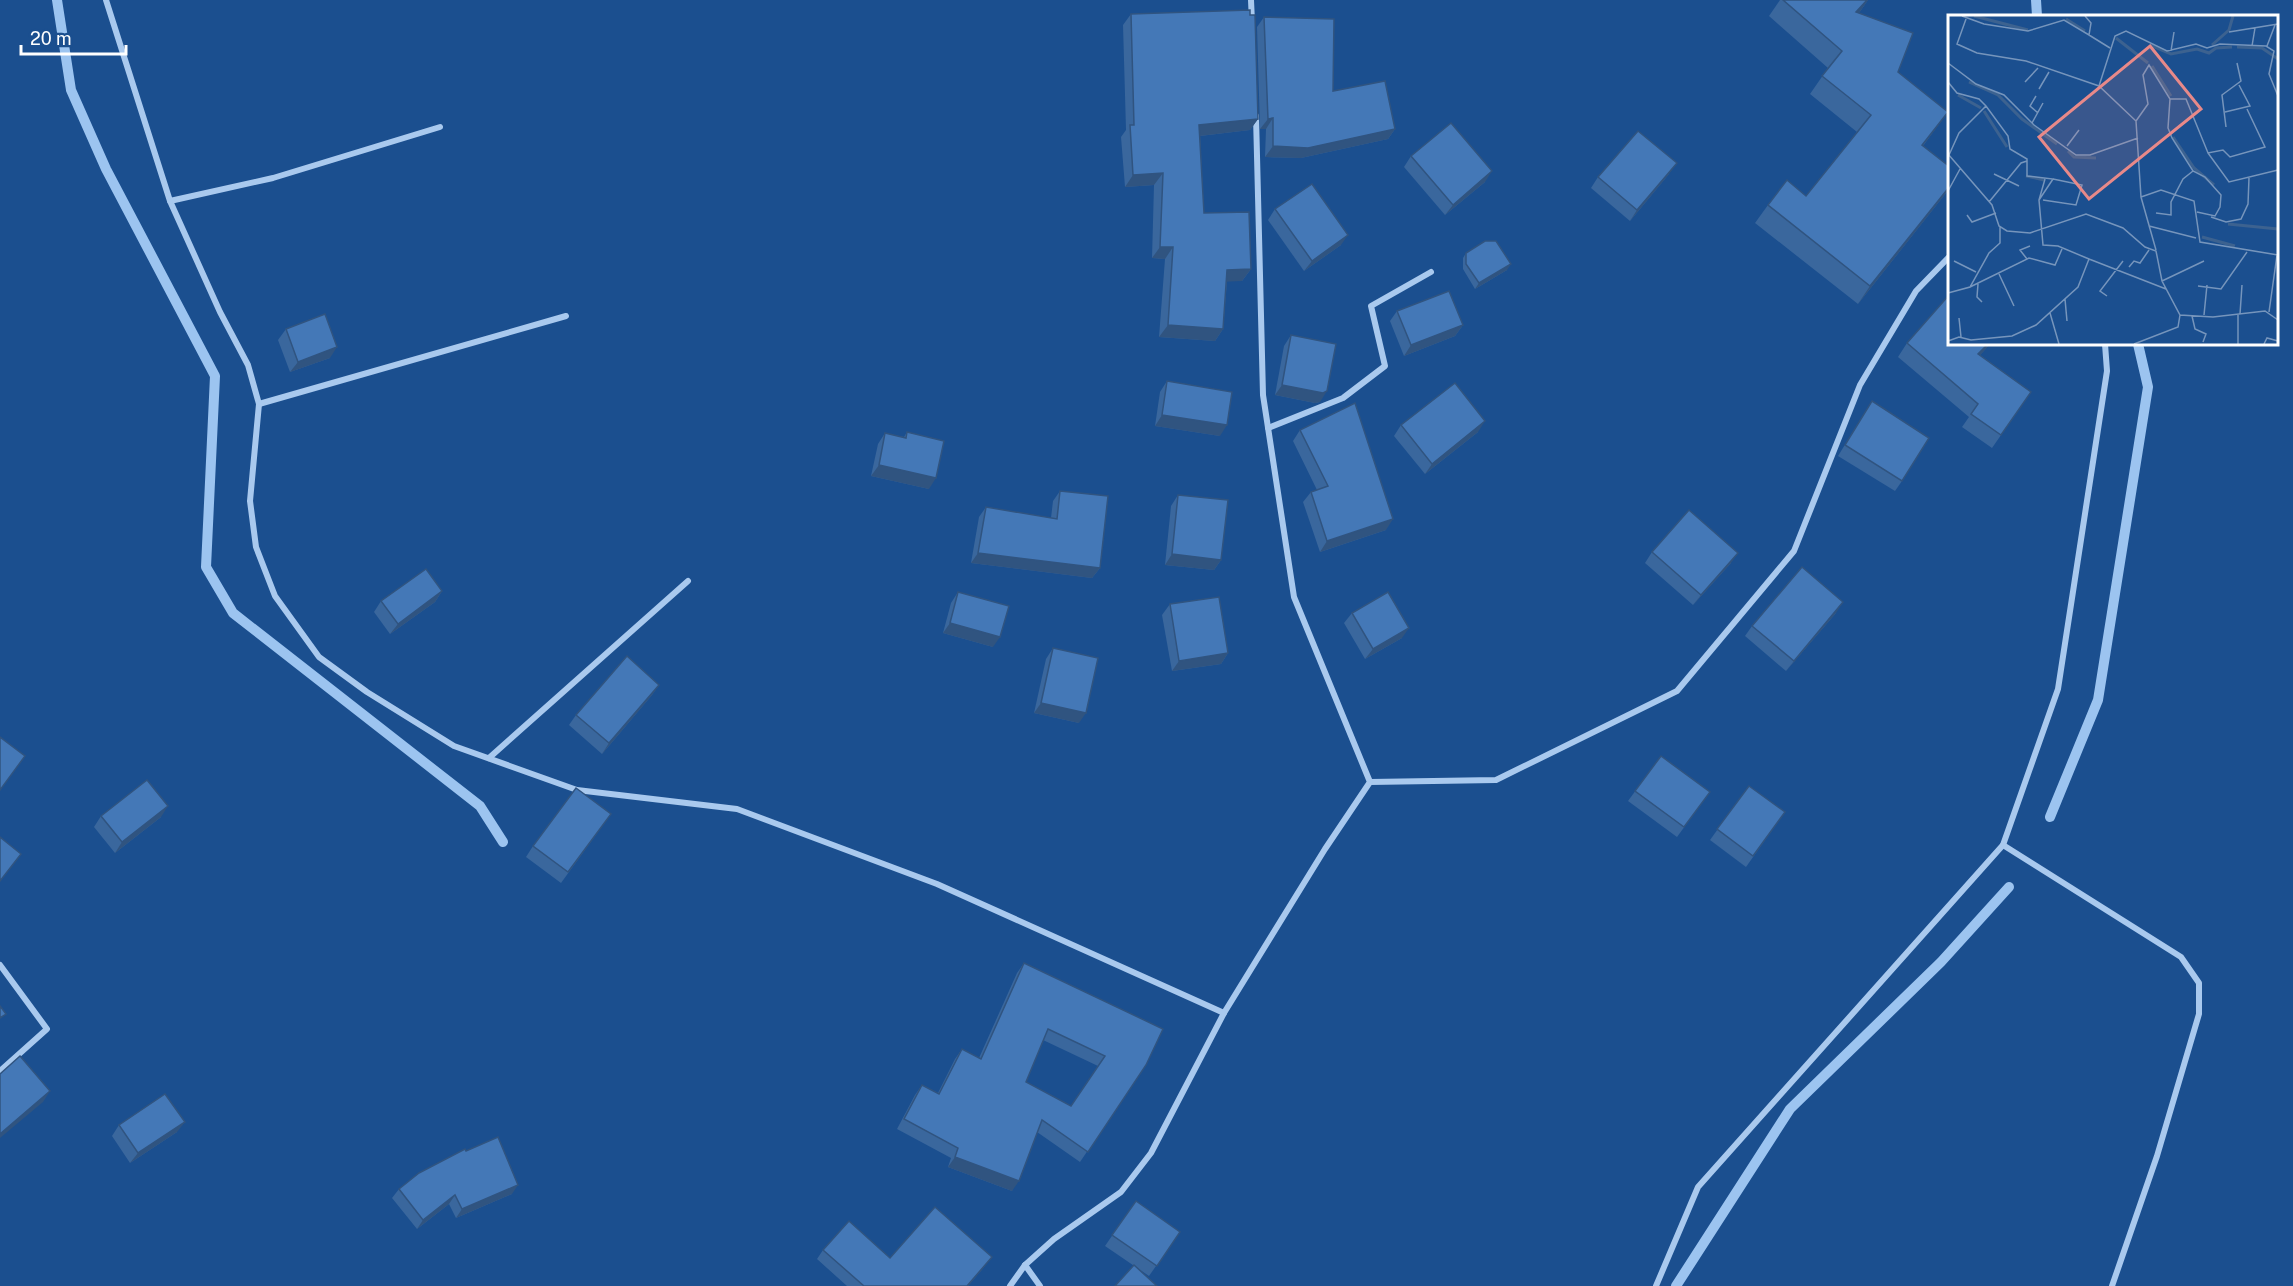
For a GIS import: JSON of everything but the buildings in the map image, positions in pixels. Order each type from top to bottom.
[{"type":"street","points":[[106,0],[170,201],[220,312],[248,365],[259,404],[250,501],[256,547],[275,596],[319,657],[367,692],[454,746],[577,790],[737,809],[937,884],[1224,1013]]},
{"type":"street","points":[[1251,0],[1253,27]]},
{"type":"street","points":[[1255,105],[1263,395],[1294,597],[1370,782]]},
{"type":"street","points":[[170,201],[273,178],[440,127]]},
{"type":"street","points":[[1370,782],[1496,780],[1677,691],[1794,551],[1860,385],[1916,291],[1948,258]]},
{"type":"street","points":[[1268,428],[1343,399],[1385,366],[1371,306],[1431,272]]},
{"type":"street","points":[[259,404],[566,316]]},
{"type":"street","points":[[1656,1286],[1698,1187],[2003,845],[2058,689],[2107,371],[2106,345]]},
{"type":"street","points":[[489,758],[688,581]]},
{"type":"street","points":[[1010,1286],[1025,1264],[1054,1239],[1121,1192],[1151,1153],[1224,1013],[1325,849],[1370,782]]},
{"type":"street","points":[[2003,845],[2181,957],[2199,983],[2199,1014],[2157,1156],[2112,1286]]},
{"type":"street","points":[[0,965],[47,1029],[0,1071]]},
{"type":"street","points":[[1025,1264],[1040,1286]]},
{"type":"waterway","points":[[57,0],[71,90],[106,169],[215,376],[206,567],[233,613],[480,806],[503,842]]},
{"type":"waterway","points":[[2036,0],[2037,15]]},
{"type":"waterway","points":[[2050,817],[2098,700],[2148,387],[2138,345]]},
{"type":"waterway","points":[[1676,1286],[1790,1109],[1941,962],[2009,887]]}]
